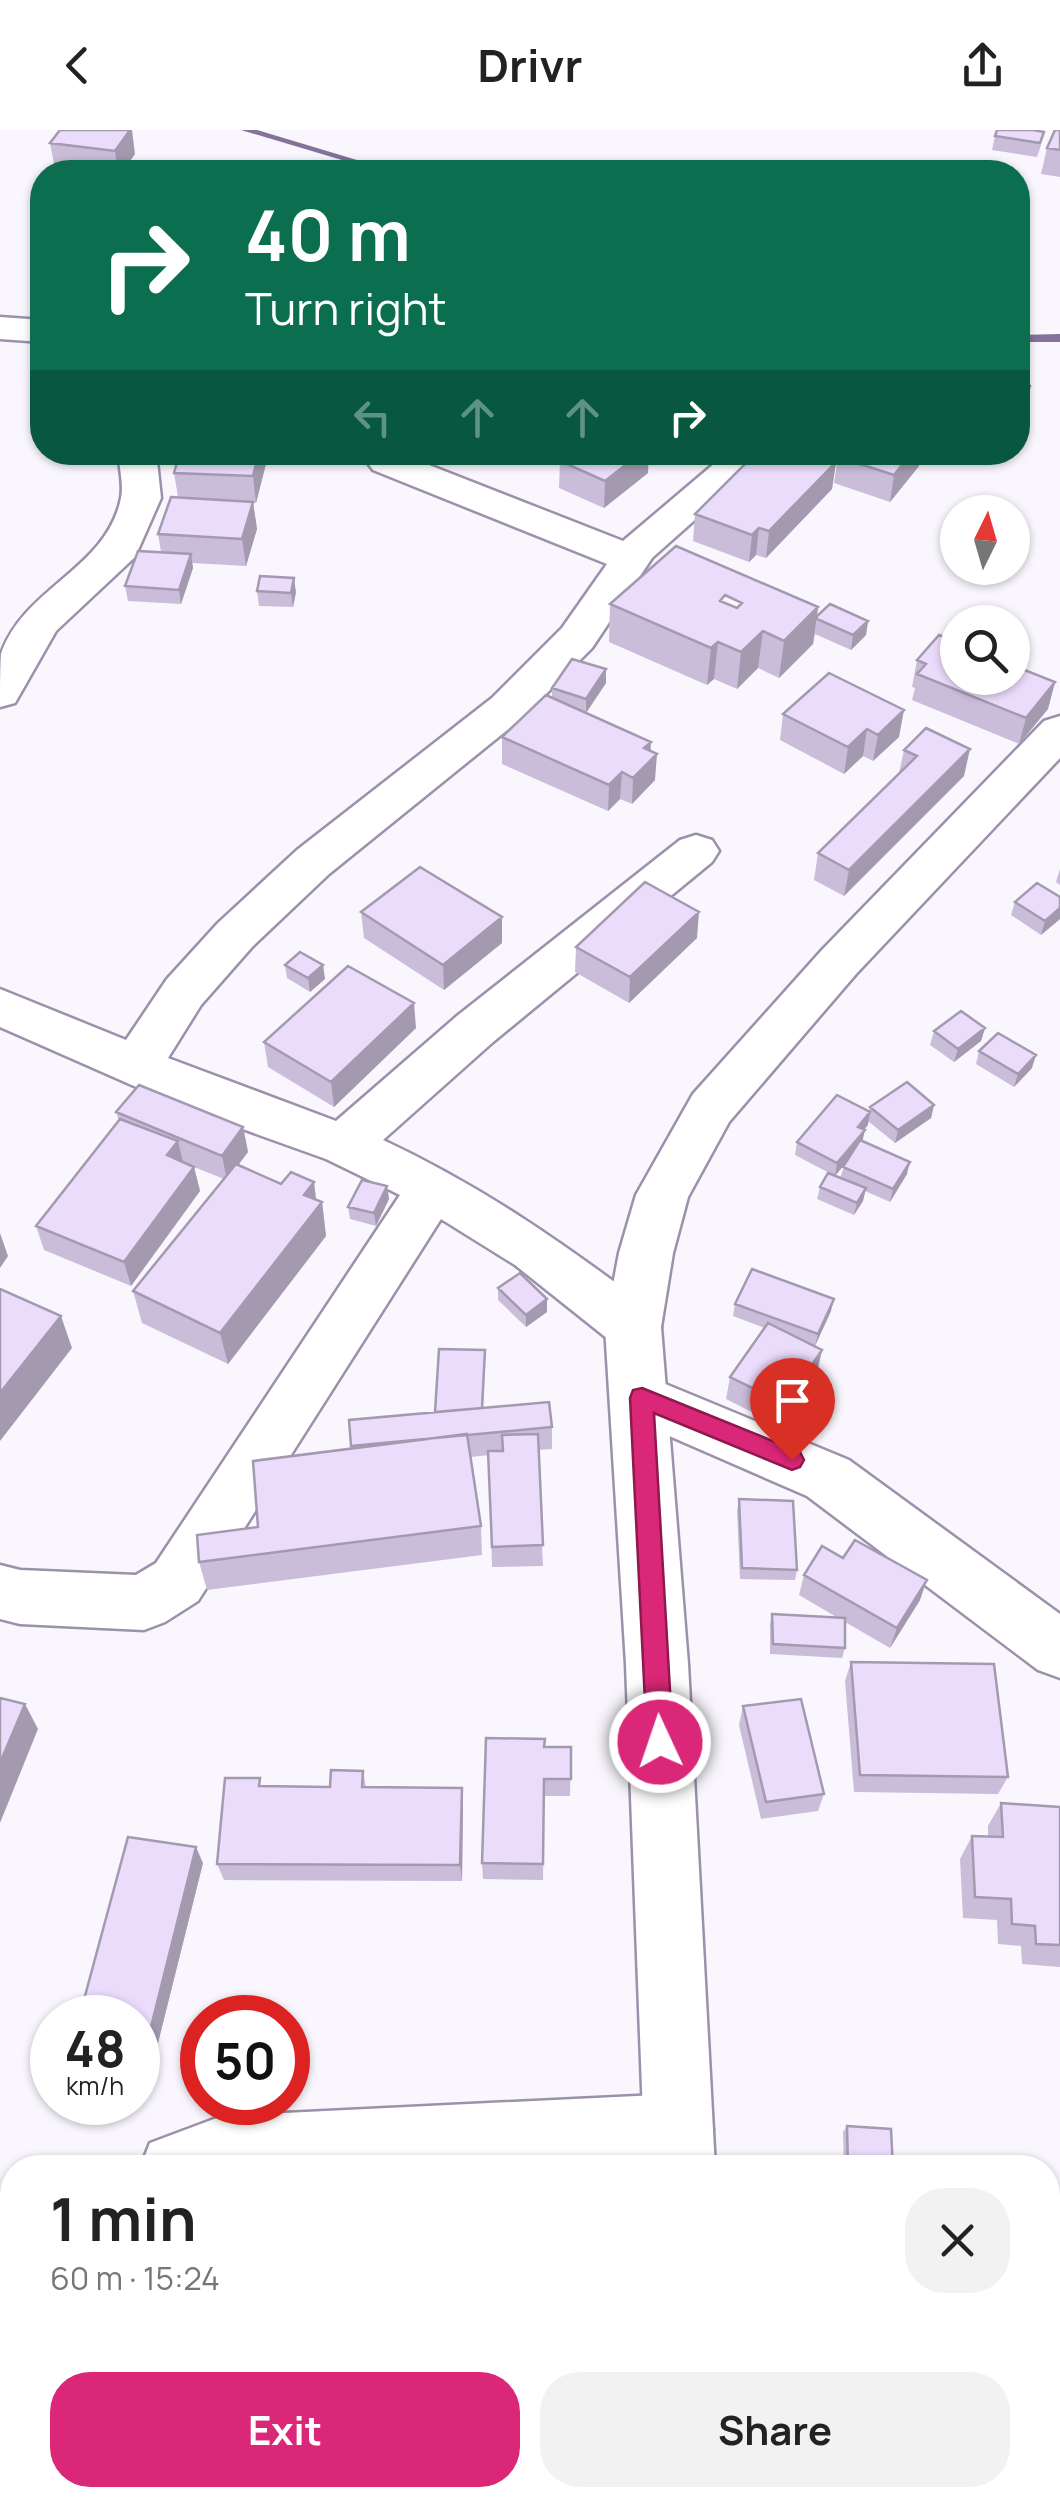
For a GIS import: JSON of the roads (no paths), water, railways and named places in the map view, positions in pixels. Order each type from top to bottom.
[{"type":"street","points":[[0,328],[30,330]]},
{"type":"street","points":[[0,693],[39,624],[69,593],[116,556],[141,498],[138,465]]},
{"type":"street","points":[[395,465],[632,559]]},
{"type":"street","points":[[138,1063],[184,992],[235,935],[314,862],[507,708],[577,638],[632,559],[737,465]]},
{"type":"street","points":[[211,2155],[222,2151],[679,2148],[642,1398],[633,1327],[646,1253],[662,1195],[711,1108],[838,962],[1060,731]]},
{"type":"street","points":[[344,1145],[475,1028],[696,851]]},
{"type":"street","points":[[0,1006],[202,1094],[344,1145],[433,1188],[534,1250],[633,1327]]},
{"type":"street","points":[[0,1592],[20,1598],[144,1603],[177,1582],[433,1188]]},
{"type":"street","points":[[642,1398],[828,1478],[1060,1650]]},
{"type":"waterway","points":[[246,130],[350,160]]},
{"type":"waterway","points":[[1030,339],[1060,338]]}]
